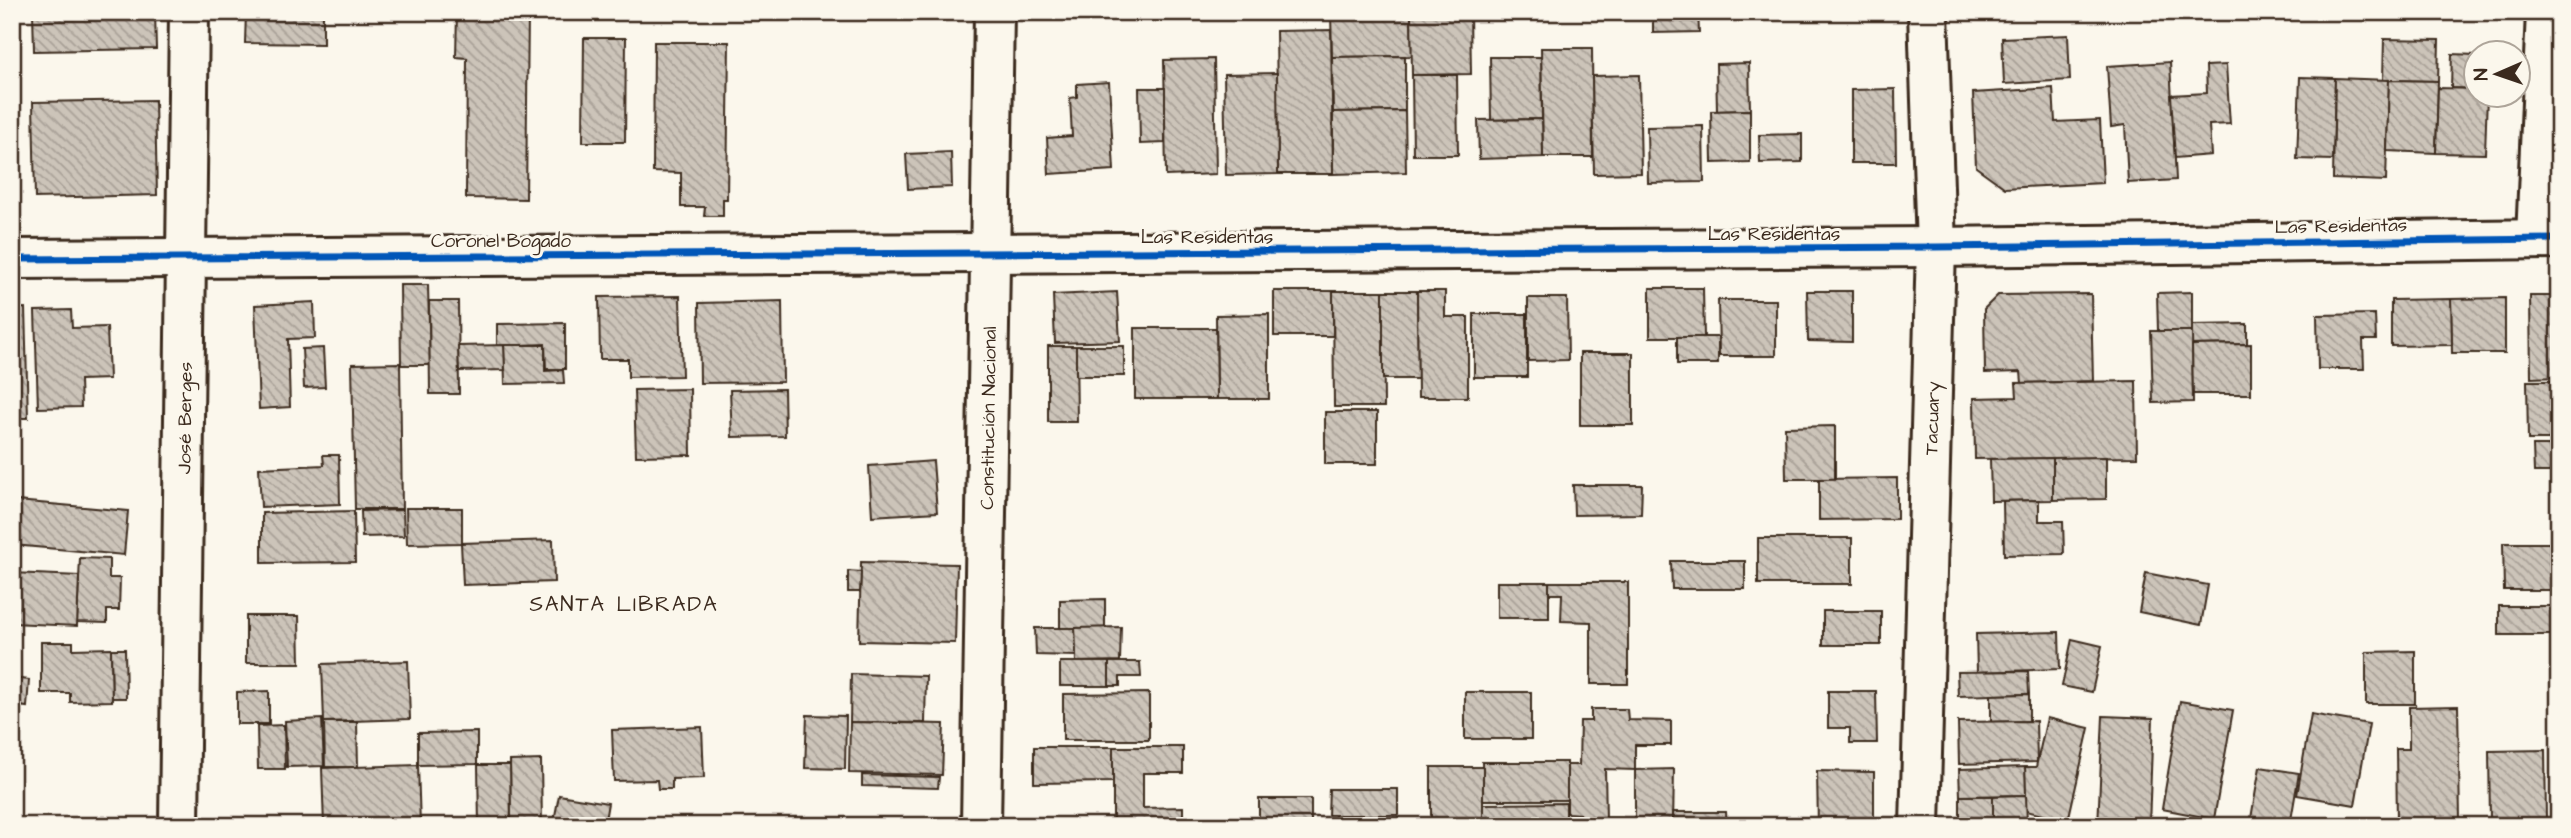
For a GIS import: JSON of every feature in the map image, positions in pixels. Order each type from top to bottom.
[{"type":"street","name":"José Berges","points":[[179,826],[188,12]]},
{"type":"street","name":"Constitución Nacional","points":[[981,826],[994,12]]},
{"type":"street","name":"Tacuary","points":[[1920,826],[1936,247],[1928,12]]},
{"type":"street","points":[[2546,12],[2547,239]]},
{"type":"street","name":"Las Residentas","points":[[990,253],[1936,247],[2547,239]]},
{"type":"street","name":"Coronel Bogado","points":[[12,259],[990,253]]},
{"type":"building","points":[[33,12],[155,12],[156,49],[34,51]]},
{"type":"building","points":[[246,12],[323,12],[323,44],[245,43]]},
{"type":"building","points":[[457,12],[528,12],[526,199],[466,198],[467,58],[456,57]]},
{"type":"building","points":[[1208,12],[1208,14],[1168,14]]},
{"type":"building","points":[[1331,12],[1411,12],[1412,56],[1332,57]]},
{"type":"building","points":[[1411,12],[1470,12],[1471,74],[1412,75]]},
{"type":"building","points":[[1653,12],[1698,12],[1699,32],[1653,33]]},
{"type":"building","points":[[1331,30],[1333,174],[1278,174],[1276,31]]},
{"type":"building","points":[[2068,35],[2070,80],[2004,84],[2002,38]]},
{"type":"building","points":[[584,38],[626,38],[625,142],[583,142]]},
{"type":"building","points":[[2384,39],[2439,40],[2438,81],[2383,80]]},
{"type":"building","points":[[654,42],[729,42],[727,199],[723,199],[723,216],[704,216],[705,207],[681,207],[681,173],[653,172]]},
{"type":"building","points":[[1541,48],[1592,48],[1593,157],[1543,157]]},
{"type":"building","points":[[2452,54],[2462,54],[2462,88],[2451,88]]},
{"type":"building","points":[[1405,56],[1405,111],[1333,112],[1332,57]]},
{"type":"building","points":[[1490,57],[1541,57],[1542,119],[1491,120]]},
{"type":"building","points":[[1214,59],[1216,174],[1166,176],[1164,60]]},
{"type":"building","points":[[2170,62],[2176,180],[2128,183],[2125,125],[2111,127],[2107,66]]},
{"type":"building","points":[[1749,63],[1750,110],[1717,111],[1716,64]]},
{"type":"building","points":[[2226,65],[2230,124],[2209,125],[2211,155],[2175,158],[2171,95],[2207,93],[2206,66]]},
{"type":"building","points":[[1277,73],[1278,174],[1226,175],[1224,74]]},
{"type":"building","points":[[1412,75],[1457,75],[1458,155],[1413,155]]},
{"type":"building","points":[[1639,75],[1641,173],[1594,174],[1592,76]]},
{"type":"building","points":[[2300,77],[2335,78],[2333,160],[2297,159]]},
{"type":"building","points":[[2335,78],[2389,80],[2386,181],[2333,179]]},
{"type":"building","points":[[2389,80],[2438,81],[2436,153],[2387,151]]},
{"type":"building","points":[[1109,82],[1114,170],[1049,174],[1047,138],[1072,136],[1070,98],[1077,97],[1077,84]]},
{"type":"building","points":[[1139,88],[1165,88],[1165,143],[1140,144]]},
{"type":"building","points":[[2053,88],[2055,122],[2100,120],[2103,183],[2005,188],[1976,167],[1973,93]]},
{"type":"building","points":[[2438,88],[2462,89],[2462,108],[2487,108],[2485,154],[2436,153]]},
{"type":"building","points":[[1895,89],[1896,163],[1851,163],[1851,90]]},
{"type":"building","points":[[155,100],[157,195],[35,198],[33,102]]},
{"type":"building","points":[[1750,110],[1750,162],[1712,163],[1711,111]]},
{"type":"building","points":[[1405,111],[1406,172],[1333,174],[1333,112]]},
{"type":"building","points":[[1542,119],[1543,157],[1479,159],[1478,120]]},
{"type":"building","points":[[1703,126],[1704,182],[1648,183],[1647,127]]},
{"type":"building","points":[[1802,134],[1802,162],[1760,163],[1759,135]]},
{"type":"building","points":[[951,152],[952,187],[908,189],[906,154]]},
{"type":"building","points":[[400,285],[428,285],[430,365],[401,365]]},
{"type":"building","points":[[1650,288],[1703,288],[1704,337],[1650,337]]},
{"type":"building","points":[[1274,291],[1333,291],[1333,336],[1274,336]]},
{"type":"building","points":[[1333,291],[1383,291],[1384,407],[1334,407]]},
{"type":"building","points":[[1383,291],[1417,291],[1418,379],[1383,379]]},
{"type":"building","points":[[1417,291],[1445,291],[1445,317],[1468,317],[1468,397],[1418,397]]},
{"type":"building","points":[[1807,291],[1852,291],[1852,342],[1808,341]]},
{"type":"building","points":[[1117,292],[1120,341],[1055,343],[1053,295]]},
{"type":"building","points":[[2192,292],[2192,331],[2158,331],[2157,293]]},
{"type":"building","points":[[2091,294],[2093,381],[2022,383],[2021,372],[1985,373],[1984,309],[1998,295]]},
{"type":"building","points":[[680,296],[682,376],[628,377],[628,359],[600,359],[599,297]]},
{"type":"building","points":[[2530,296],[2559,296],[2559,377],[2531,378]]},
{"type":"building","points":[[1528,298],[1567,298],[1568,360],[1528,361]]},
{"type":"building","points":[[2505,298],[2505,353],[2452,353],[2451,299]]},
{"type":"building","points":[[2451,299],[2452,345],[2391,346],[2391,300]]},
{"type":"building","points":[[1718,300],[1776,300],[1776,356],[1719,356]]},
{"type":"building","points":[[429,301],[458,301],[459,394],[430,394]]},
{"type":"building","points":[[782,301],[783,382],[700,383],[699,303]]},
{"type":"building","points":[[314,302],[315,338],[288,339],[290,407],[259,409],[255,305]]},
{"type":"building","points":[[25,308],[28,418],[12,418],[12,309]]},
{"type":"building","points":[[71,310],[72,328],[107,327],[109,379],[80,380],[81,407],[38,408],[35,311]]},
{"type":"building","points":[[1269,314],[1269,399],[1217,399],[1216,315]]},
{"type":"building","points":[[1474,314],[1527,314],[1527,377],[1474,377]]},
{"type":"building","points":[[2375,314],[2376,340],[2363,340],[2364,369],[2318,369],[2317,315]]},
{"type":"building","points":[[565,323],[565,369],[546,369],[545,344],[497,346],[497,324]]},
{"type":"building","points":[[2247,324],[2247,344],[2192,345],[2192,325]]},
{"type":"building","points":[[1135,328],[1216,328],[1217,399],[1135,399]]},
{"type":"building","points":[[2151,331],[2192,331],[2193,402],[2153,403]]},
{"type":"building","points":[[1677,337],[1718,337],[1718,364],[1677,364]]},
{"type":"building","points":[[2251,344],[2251,394],[2193,394],[2192,345]]},
{"type":"building","points":[[504,345],[545,345],[545,371],[563,370],[564,383],[505,384]]},
{"type":"building","points":[[504,345],[505,370],[459,371],[458,346]]},
{"type":"building","points":[[1048,346],[1076,346],[1077,422],[1048,422]]},
{"type":"building","points":[[1076,346],[1124,346],[1124,376],[1076,376]]},
{"type":"building","points":[[323,348],[325,387],[304,388],[302,349]]},
{"type":"building","points":[[1580,353],[1633,353],[1633,425],[1580,425]]},
{"type":"building","points":[[400,363],[402,509],[355,509],[352,364]]},
{"type":"building","points":[[2136,381],[2137,457],[1975,459],[1974,398],[2017,397],[2016,383]]},
{"type":"building","points":[[2527,381],[2559,381],[2559,440],[2528,440]]},
{"type":"building","points":[[690,389],[691,455],[636,456],[634,390]]},
{"type":"building","points":[[784,389],[785,436],[732,437],[730,390]]},
{"type":"building","points":[[1325,412],[1377,412],[1377,464],[1325,464]]},
{"type":"building","points":[[1835,426],[1835,479],[1786,479],[1785,427]]},
{"type":"building","points":[[2533,446],[2559,446],[2559,472],[2534,472]]},
{"type":"building","points":[[323,455],[339,455],[340,504],[261,507],[259,468],[324,465]]},
{"type":"building","points":[[2106,457],[2106,499],[2053,500],[2053,458]]},
{"type":"building","points":[[2053,458],[2053,500],[1991,501],[1990,459]]},
{"type":"building","points":[[933,461],[937,512],[872,516],[869,466]]},
{"type":"building","points":[[1897,478],[1897,519],[1819,520],[1819,479]]},
{"type":"building","points":[[1573,485],[1642,485],[1641,514],[1574,515]]},
{"type":"building","points":[[2039,500],[2039,521],[2063,521],[2064,554],[2004,555],[2003,501]]},
{"type":"building","points":[[17,501],[128,511],[124,555],[13,545]]},
{"type":"building","points":[[406,508],[462,508],[462,543],[407,544]]},
{"type":"building","points":[[403,510],[404,536],[362,537],[361,511]]},
{"type":"building","points":[[354,511],[355,562],[262,563],[262,513]]},
{"type":"building","points":[[1758,538],[1852,538],[1852,584],[1758,584]]},
{"type":"building","points":[[553,540],[554,582],[463,585],[461,543]]},
{"type":"building","points":[[2503,543],[2559,543],[2559,590],[2504,590]]},
{"type":"building","points":[[80,558],[109,559],[109,578],[120,578],[119,610],[107,610],[107,623],[77,622]]},
{"type":"building","points":[[1671,561],[1745,561],[1745,589],[1672,589]]},
{"type":"building","points":[[861,562],[957,564],[955,643],[859,641]]},
{"type":"building","points":[[848,571],[861,572],[860,592],[848,592]]},
{"type":"building","points":[[12,573],[79,576],[77,626],[12,623]]},
{"type":"building","points":[[2146,573],[2208,585],[2201,625],[2139,612]]},
{"type":"building","points":[[1497,582],[1549,582],[1549,618],[1497,618]]},
{"type":"building","points":[[1549,582],[1628,582],[1628,684],[1591,684],[1591,622],[1561,621],[1562,594],[1549,594]]},
{"type":"building","points":[[1105,599],[1105,628],[1060,628],[1060,600]]},
{"type":"building","points":[[2499,606],[2559,606],[2559,635],[2499,635]]},
{"type":"building","points":[[1823,611],[1881,611],[1881,645],[1823,645]]},
{"type":"building","points":[[246,616],[299,616],[300,663],[246,663]]},
{"type":"building","points":[[1121,627],[1120,661],[1076,662],[1075,628]]},
{"type":"building","points":[[1035,628],[1075,628],[1076,656],[1036,655]]},
{"type":"building","points":[[2059,632],[2060,669],[1977,672],[1976,634]]},
{"type":"building","points":[[2072,639],[2102,646],[2092,692],[2062,686]]},
{"type":"building","points":[[41,642],[73,642],[73,649],[111,648],[112,701],[70,702],[70,693],[41,693]]},
{"type":"building","points":[[111,649],[125,649],[126,698],[112,698]]},
{"type":"building","points":[[2415,651],[2415,704],[2366,704],[2366,652]]},
{"type":"building","points":[[408,661],[410,719],[324,722],[322,664]]},
{"type":"building","points":[[1060,662],[1109,662],[1109,686],[1060,686]]},
{"type":"building","points":[[1109,662],[1140,662],[1141,677],[1120,677],[1120,686],[1109,686]]},
{"type":"building","points":[[2028,671],[2029,694],[1958,696],[1957,672]]},
{"type":"building","points":[[851,674],[926,676],[925,723],[850,722]]},
{"type":"building","points":[[12,678],[29,680],[27,707],[12,705]]},
{"type":"building","points":[[269,691],[269,724],[237,724],[237,692]]},
{"type":"building","points":[[1828,691],[1876,691],[1877,743],[1850,743],[1850,728],[1828,728]]},
{"type":"building","points":[[1465,692],[1531,692],[1531,739],[1465,739]]},
{"type":"building","points":[[1149,693],[1149,740],[1063,740],[1063,694]]},
{"type":"building","points":[[2029,694],[2029,721],[1991,722],[1991,695]]},
{"type":"building","points":[[2180,701],[2233,710],[2214,819],[2162,809]]},
{"type":"building","points":[[2458,706],[2460,820],[2397,821],[2396,749],[2409,749],[2409,707]]},
{"type":"building","points":[[1591,709],[1627,709],[1628,720],[1671,721],[1671,745],[1635,745],[1635,770],[1605,769],[1606,819],[1618,819],[1618,826],[1580,826],[1580,814],[1567,813],[1567,765],[1579,765],[1580,721],[1591,721]]},
{"type":"building","points":[[2311,714],[2369,724],[2355,805],[2297,795]]},
{"type":"building","points":[[807,715],[846,716],[845,769],[805,768]]},
{"type":"building","points":[[2103,716],[2153,718],[2149,826],[2098,826]]},
{"type":"building","points":[[2047,718],[2089,728],[2068,821],[2026,811],[2025,767],[2036,767]]},
{"type":"building","points":[[322,719],[324,766],[287,767],[285,721]]},
{"type":"building","points":[[2036,721],[2037,762],[1959,764],[1958,722]]},
{"type":"building","points":[[324,722],[357,722],[358,767],[325,767]]},
{"type":"building","points":[[850,722],[944,724],[942,775],[849,773]]},
{"type":"building","points":[[284,725],[285,769],[258,769],[257,726]]},
{"type":"building","points":[[702,727],[704,778],[672,779],[672,789],[658,789],[657,780],[614,781],[612,730]]},
{"type":"building","points":[[477,732],[477,764],[418,765],[418,733]]},
{"type":"building","points":[[1034,747],[1113,747],[1114,782],[1034,783]]},
{"type":"building","points":[[1113,747],[1183,747],[1183,773],[1143,773],[1143,808],[1183,807],[1183,826],[1113,826]]},
{"type":"building","points":[[2545,750],[2546,819],[2490,820],[2489,751]]},
{"type":"building","points":[[541,760],[542,826],[511,826],[510,761]]},
{"type":"building","points":[[1482,762],[1567,762],[1567,800],[1483,800]]},
{"type":"building","points":[[418,765],[420,826],[324,826],[322,768]]},
{"type":"building","points":[[478,765],[510,765],[511,826],[479,826]]},
{"type":"building","points":[[1431,767],[1483,767],[1483,826],[1431,826]]},
{"type":"building","points":[[2025,767],[2026,795],[1960,796],[1959,769]]},
{"type":"building","points":[[2260,767],[2299,773],[2290,826],[2250,824]]},
{"type":"building","points":[[1674,769],[1673,826],[1635,826],[1635,770]]},
{"type":"building","points":[[1817,771],[1874,772],[1874,826],[1818,826]]},
{"type":"building","points":[[862,775],[939,777],[938,788],[862,786]]},
{"type":"building","points":[[1329,789],[1398,789],[1398,815],[1328,815]]},
{"type":"building","points":[[559,795],[608,803],[604,826],[553,826]]},
{"type":"building","points":[[2026,795],[2027,826],[1993,826],[1993,796]]},
{"type":"building","points":[[1960,796],[1993,796],[1993,826],[1960,826]]},
{"type":"building","points":[[1259,799],[1311,799],[1311,826],[1259,826]]},
{"type":"building","points":[[1566,803],[1566,826],[1483,826],[1483,804]]},
{"type":"building","points":[[1673,812],[1726,812],[1727,826],[1673,826]]},
{"type":"building","points":[[1335,815],[1398,815],[1398,826],[1335,826]]},
{"type":"building","points":[[785,822],[785,826],[741,826],[741,824]]},
{"type":"building","points":[[1727,822],[1762,822],[1762,826],[1727,826]]},
{"type":"building","points":[[695,824],[696,826],[643,826]]},
{"type":"cycle path","points":[[12,259],[1936,247],[2559,239]]},
{"type":"district","name":"SANTA LIBRADA","points":[[624,604]]}]
